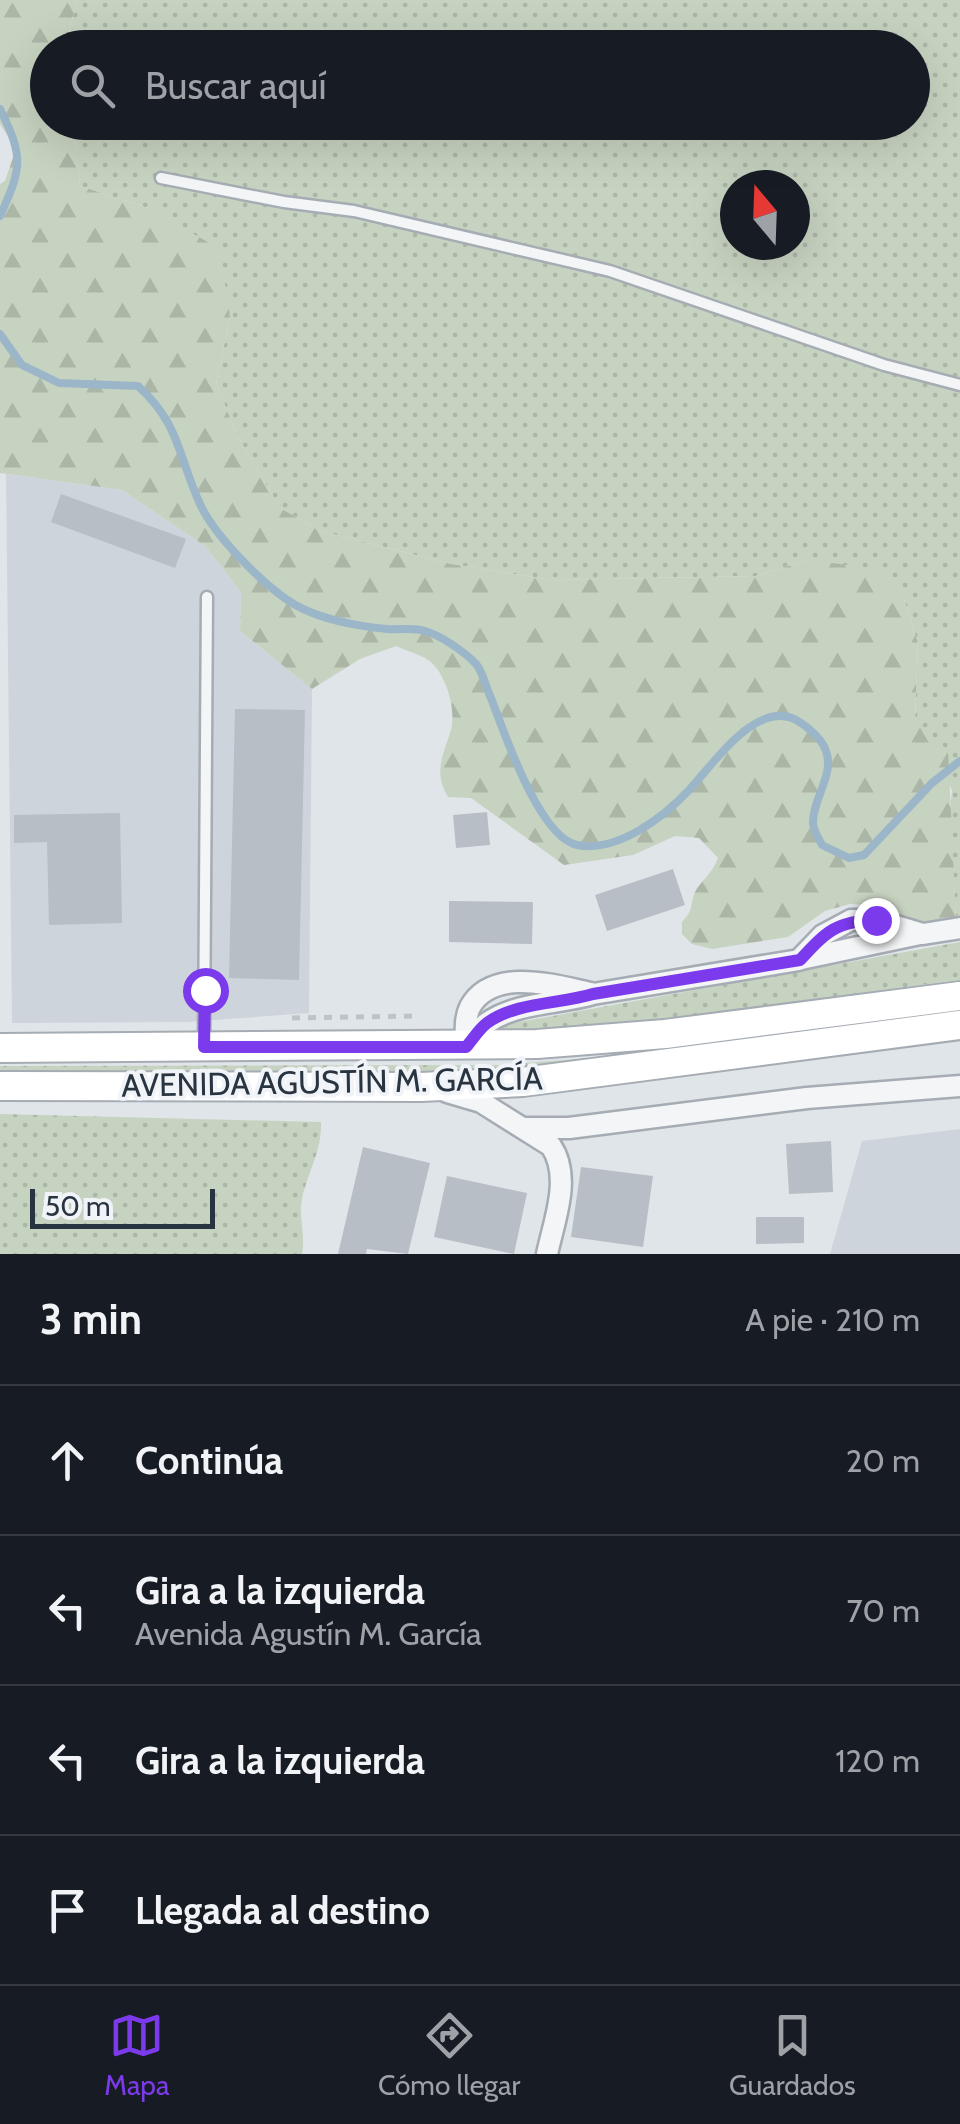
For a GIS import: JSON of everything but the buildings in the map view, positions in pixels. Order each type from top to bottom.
[{"type":"main road","name":"AVENIDA AGUSTÍN M. GARCÍA","points":[[0,1048],[466,1047],[665,1034],[960,996]]},
{"type":"main road","name":"AVENIDA AGUSTÍN M. GARCÍA","points":[[0,1086],[421,1087],[523,1082],[960,1025]]},
{"type":"street","points":[[466,1047],[486,1024],[512,1011],[800,960],[823,935],[851,920],[876,920],[923,934],[960,928]]},
{"type":"street","points":[[525,1128],[569,1128],[806,1098],[960,1086]]},
{"type":"street","points":[[421,1087],[481,1102],[551,1146],[561,1168],[547,1254]]},
{"type":"lane","points":[[160,178],[284,202],[354,210],[610,270],[884,364],[960,385]]},
{"type":"lane","points":[[204,1047],[207,597]]},
{"type":"shaded area","points":[[6,474],[122,490],[205,546],[241,592],[240,631],[312,689],[309,1013],[188,1022],[12,1023]]},
{"type":"shaded area","points":[[960,1129],[960,1254],[830,1254],[862,1141]]},
{"type":"green space","points":[[0,0],[77,0],[69,30],[30,30],[30,140],[75,140],[80,186],[148,208],[220,249],[230,317],[216,383],[236,433],[280,508],[321,531],[451,564],[552,580],[756,576],[807,560],[872,568],[904,599],[918,643],[915,721],[948,750],[956,917],[922,922],[874,905],[850,904],[825,911],[788,937],[712,949],[692,944],[682,934],[682,922],[695,892],[718,858],[699,838],[675,836],[633,855],[564,865],[471,798],[448,797],[440,771],[451,730],[451,704],[442,677],[429,660],[396,646],[360,659],[312,689],[240,631],[241,592],[205,546],[122,490],[0,473],[0,184],[5,181],[16,149],[0,124]]},
{"type":"green space","points":[[77,0],[960,0],[960,916],[956,917],[952,790],[915,721],[918,643],[904,599],[807,560],[756,576],[552,580],[451,564],[321,531],[280,508],[236,433],[216,383],[230,317],[148,208],[80,186],[75,140],[930,140],[930,30],[70,30]]},
{"type":"green space","points":[[960,942],[960,980],[670,1020],[496,1031],[503,1025]]},
{"type":"green space","points":[[707,1049],[499,1074],[0,1076],[0,1066],[498,1065]]},
{"type":"green space","points":[[0,1114],[321,1122],[301,1206],[302,1254],[0,1254]]},
{"type":"waterway","points":[[0,109],[13,139],[17,162],[13,186],[0,216]]},
{"type":"waterway","points":[[0,334],[22,365],[59,383],[138,386],[170,427],[200,504],[216,529],[251,569],[286,599],[308,611],[348,623],[425,631],[471,659],[481,671],[537,804],[563,838],[577,845],[608,844],[639,831],[679,800],[739,736],[770,717],[785,716],[801,723],[824,747],[828,769],[814,827],[822,845],[849,858],[864,855],[932,783],[960,761]]},
{"type":"route","points":[[205,990],[204,1047],[466,1047],[486,1024],[512,1011],[800,960],[839,924],[876,920]]}]
